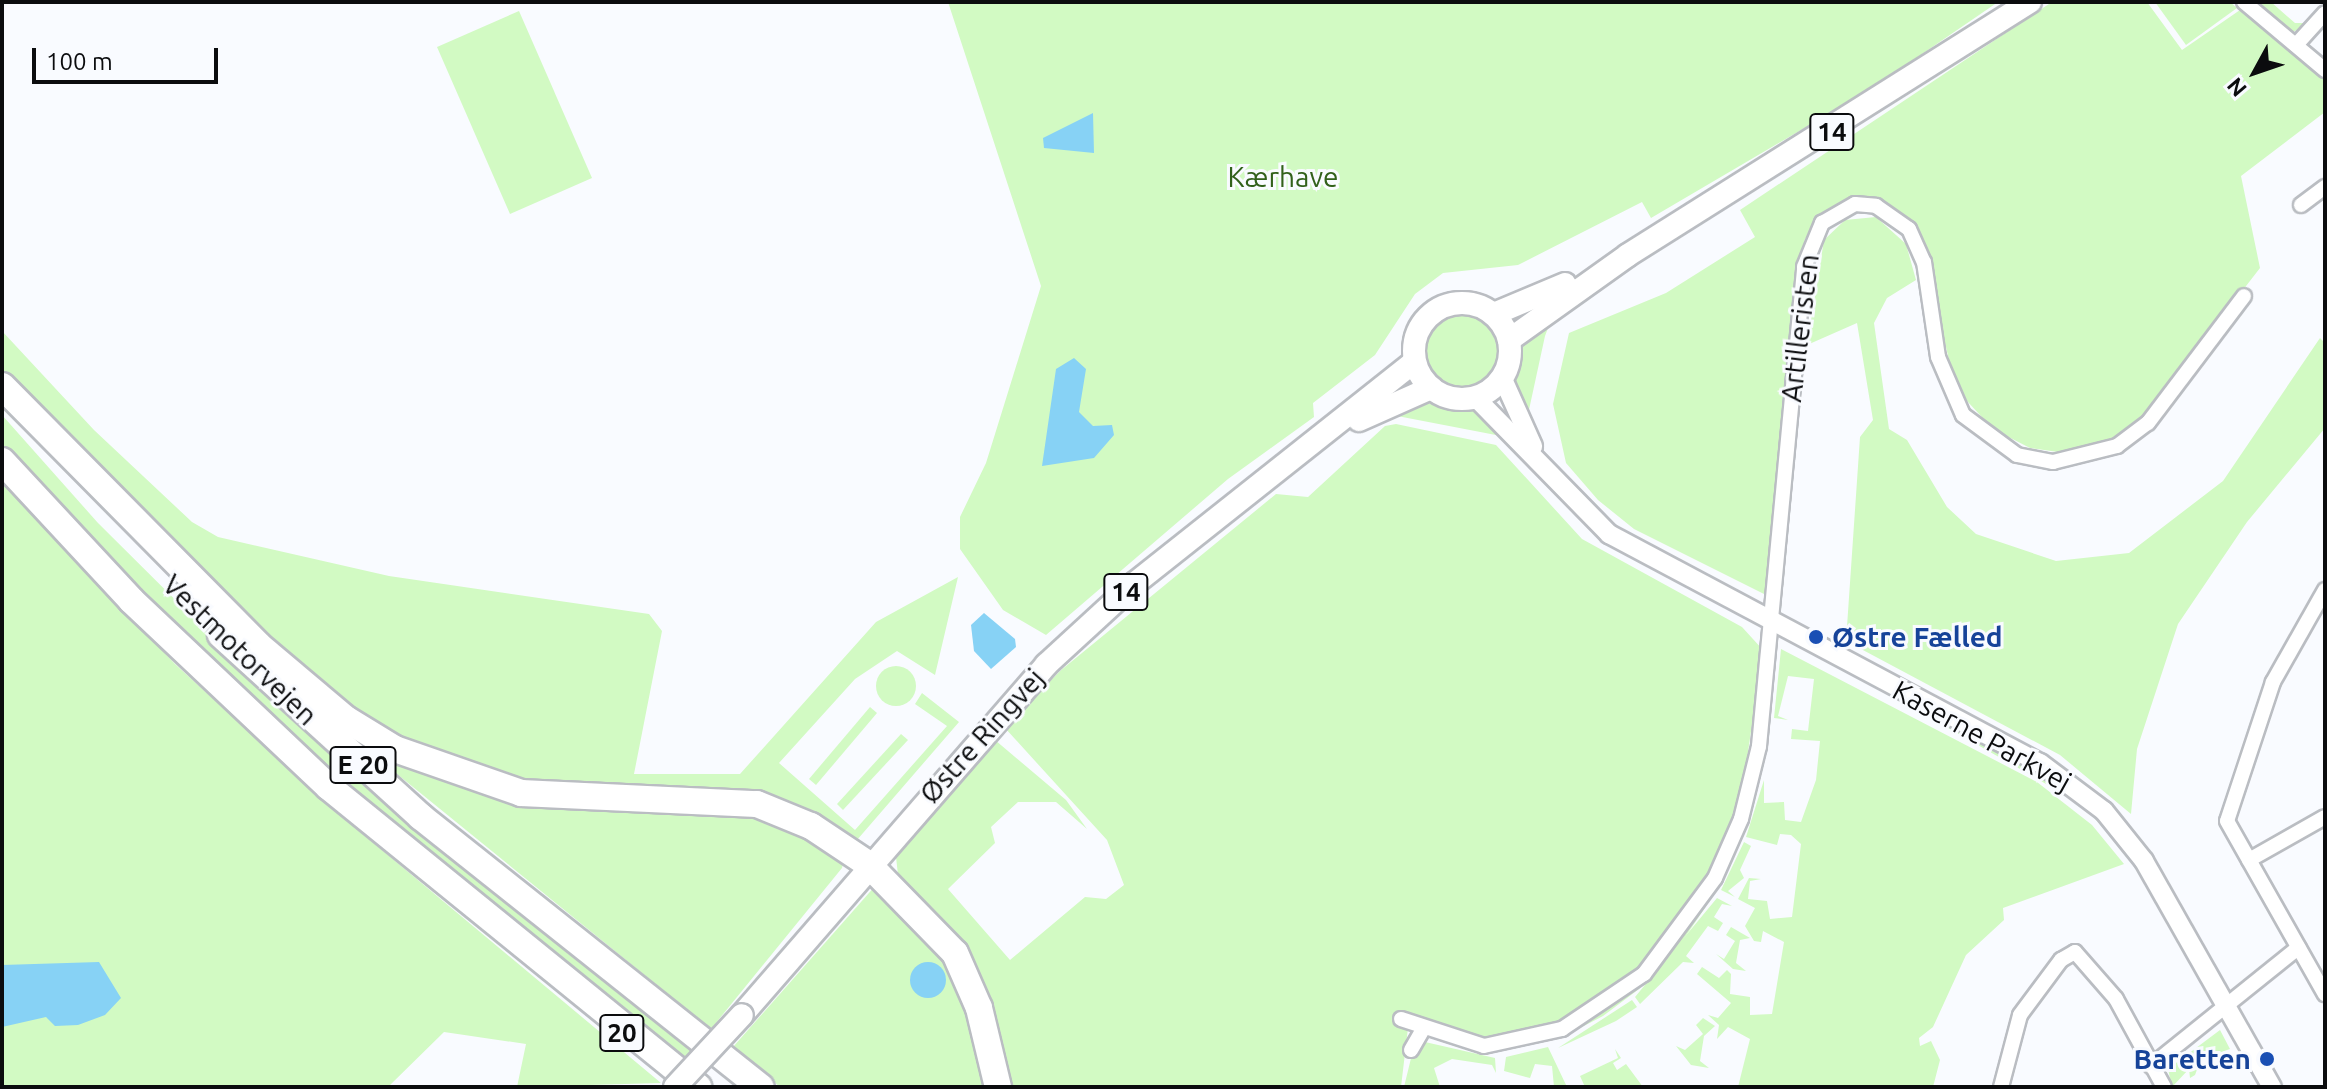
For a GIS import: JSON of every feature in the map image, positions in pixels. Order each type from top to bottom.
[{"type":"highway","name":"E 20","points":[[2,386],[258,645],[346,719],[395,749],[521,793],[757,804],[811,826],[868,864]]},
{"type":"highway","name":"Vestmotorvejen","points":[[2,402],[175,590],[287,698],[421,817],[761,1087]]},
{"type":"highway","name":"Vestmotorvejen","points":[[2,461],[226,693],[562,979],[698,1087]]},
{"type":"highway","points":[[868,864],[955,953],[979,1008],[998,1087]]},
{"type":"highway","name":"20","points":[[562,979],[682,1087]]},
{"type":"main road","name":"14","points":[[1509,340],[1628,255],[2030,2]]},
{"type":"main road","name":"14","points":[[1494,314],[1628,255]]},
{"type":"main road","points":[[1461,302],[1494,314],[1509,340],[1502,377],[1475,397],[1451,398],[1431,388],[1414,362],[1416,334],[1439,308],[1461,302]]},
{"type":"main road","name":"Østre Ringvej","points":[[675,1087],[742,1015],[1001,711],[1090,625],[1232,504],[1334,431],[1414,362]]},
{"type":"main road","name":"Østre Ringvej","points":[[1334,431],[1431,388]]},
{"type":"street","points":[[2244,2],[2325,70]]},
{"type":"street","points":[[2296,45],[2325,13]]},
{"type":"street","points":[[2301,205],[2325,187]]},
{"type":"street","name":"Artilleristen","points":[[1401,1019],[1423,1029],[1484,1046],[1536,1039],[1599,1010],[1665,952],[1709,890],[1745,807],[1770,621],[1804,267],[1812,240],[1836,212],[1876,206],[1909,229],[1924,262],[1946,387],[1988,439],[2017,455],[2053,462],[2117,446],[2148,423],[2244,296]]},
{"type":"street","name":"Kaserne Parkvej","points":[[1502,377],[1545,470]]},
{"type":"street","name":"Kaserne Parkvej","points":[[1475,397],[1609,534],[2079,789],[2125,834],[2272,1087]]},
{"type":"street","points":[[2325,590],[2273,682],[2227,821],[2325,994]]},
{"type":"street","points":[[2249,860],[2325,817]]},
{"type":"street","points":[[2151,1066],[2298,948]]},
{"type":"street","points":[[2001,1087],[2020,1015],[2072,953],[2088,960],[2116,999],[2164,1087]]},
{"type":"street","points":[[1411,1050],[1423,1029]]},
{"type":"green space","name":"Kærhave","points":[[948,2],[1998,2],[1871,89],[1651,218],[1642,202],[1518,265],[1443,273],[1415,294],[1375,355],[1313,403],[1314,417],[1228,479],[1046,635],[1003,610],[960,549],[960,517],[986,463],[1041,286]]},
{"type":"green space","points":[[2052,2],[2147,2],[2182,50],[2240,10],[2325,80],[2325,112],[2241,176],[2260,268],[2153,406],[2121,435],[2065,453],[2030,448],[1993,429],[1967,401],[1950,364],[1918,229],[1877,197],[1849,199],[1823,213],[1805,239],[1797,273],[1766,595],[1634,529],[1598,500],[1566,463],[1553,404],[1569,333],[1666,293],[1755,237],[1740,210]]},
{"type":"green space","points":[[2155,2],[2230,2],[2237,8],[2186,45]]},
{"type":"green space","points":[[2255,2],[2271,2],[2295,23],[2307,23],[2292,33]]},
{"type":"green space","points":[[519,11],[592,178],[510,214],[437,47]]},
{"type":"green space","points":[[1876,217],[1906,244],[1916,280],[1887,298],[1874,323],[1889,429],[1907,440],[1947,507],[1976,534],[2056,561],[2129,553],[2223,481],[2320,338],[2325,343],[2325,428],[2247,522],[2178,624],[2137,749],[2131,814],[2060,755],[1846,641],[1860,437],[1873,420],[1857,323],[1807,345],[1824,240],[1845,220]]},
{"type":"green space","points":[[1461,314],[1475,317],[1487,325],[1495,337],[1498,351],[1495,365],[1487,377],[1475,385],[1461,388],[1447,385],[1435,377],[1427,365],[1424,351],[1427,337],[1435,325],[1447,317]]},
{"type":"green space","points":[[1551,320],[1527,419],[1511,381],[1519,346]]},
{"type":"green space","points":[[2,331],[94,430],[192,522],[218,537],[389,576],[649,614],[662,631],[634,774],[740,774],[876,622],[958,577],[935,675],[897,651],[855,679],[779,763],[855,830],[947,726],[915,704],[922,693],[959,722],[857,840],[805,808],[748,789],[580,789],[491,776],[408,744],[311,681],[31,404],[2,372]]},
{"type":"green space","points":[[1420,403],[1480,409],[1501,436],[1392,415]]},
{"type":"green space","points":[[2,415],[98,523],[270,694],[696,1046],[681,1062],[359,802],[164,623],[2,449]]},
{"type":"green space","points":[[1396,424],[1496,445],[1582,539],[1742,627],[1763,650],[1740,806],[1703,888],[1633,979],[1573,1015],[1527,1035],[1491,1039],[1408,1028],[1401,1087],[1008,1087],[1000,1060],[898,875],[896,857],[995,740],[1066,800],[1087,829],[1056,802],[1018,802],[991,827],[995,843],[948,889],[1010,960],[1085,897],[1106,899],[1124,885],[1107,840],[1005,728],[1060,671],[1276,494],[1308,497],[1385,426]]},
{"type":"green space","points":[[1507,440],[1604,539],[1745,619],[1603,541]]},
{"type":"green space","points":[[2,480],[175,664],[346,820],[661,1083],[517,1087],[526,1044],[444,1032],[388,1087],[2,1087]]},
{"type":"green space","points":[[1781,649],[2037,782],[2092,825],[2124,864],[2003,908],[2004,920],[1966,955],[1933,1027],[1919,1038],[1920,1046],[1931,1041],[1940,1060],[1933,1087],[1738,1087],[1750,1039],[1728,1027],[1717,1039],[1719,1025],[1708,1015],[1718,1018],[1731,1003],[1697,974],[1702,967],[1719,978],[1727,970],[1731,974],[1730,994],[1750,997],[1750,1015],[1772,1014],[1784,942],[1763,931],[1761,942],[1754,941],[1745,926],[1755,908],[1738,899],[1749,878],[1761,879],[1750,881],[1748,899],[1767,901],[1770,919],[1792,917],[1801,844],[1791,835],[1780,834],[1777,845],[1746,837],[1764,780],[1764,803],[1784,802],[1785,820],[1801,822],[1816,780],[1820,741],[1791,739],[1792,729],[1808,731],[1814,679],[1788,676],[1778,716],[1788,720],[1774,718]]},
{"type":"green space","points":[[1827,659],[2043,773],[2085,803],[2136,862],[2207,991],[2134,863],[2083,805]]},
{"type":"green space","points":[[896,666],[910,672],[916,686],[910,700],[896,706],[882,700],[876,686],[882,672]]},
{"type":"green space","points":[[312,705],[437,775],[752,808],[844,859],[842,868],[711,1029]]},
{"type":"green space","points":[[870,707],[877,713],[816,785],[809,779]]},
{"type":"green space","points":[[901,734],[908,740],[843,810],[837,804]]},
{"type":"green space","points":[[1744,842],[1751,846],[1740,870],[1744,878],[1728,891],[1735,897],[1721,890]]},
{"type":"green space","points":[[876,885],[950,959],[991,1087],[780,1087],[733,1047]]},
{"type":"green space","points":[[1713,896],[1679,946],[1639,989],[1603,1016],[1557,1040],[1638,987]]},
{"type":"green space","points":[[1717,898],[1732,906],[1722,904],[1714,917],[1723,923],[1718,931],[1708,926],[1686,956],[1694,963],[1683,962],[1640,1004],[1635,997]]},
{"type":"green space","points":[[1731,927],[1750,938],[1740,940],[1736,963],[1746,971],[1733,969],[1716,954],[1724,959],[1735,941],[1726,935]]},
{"type":"green space","points":[[1632,1000],[1637,1007],[1616,1021],[1558,1048]]},
{"type":"green space","points":[[1703,1018],[1715,1026],[1704,1036],[1700,1061],[1709,1068],[1691,1065],[1676,1046],[1685,1050],[1703,1034],[1696,1025]]},
{"type":"green space","points":[[2220,1030],[2230,1049],[2201,1059],[2195,1075],[2190,1078],[2189,1069],[2172,1087],[2168,1069]]},
{"type":"green space","points":[[1425,1042],[1495,1058],[1496,1073],[1492,1065],[1452,1059],[1434,1068],[1440,1087],[1404,1087],[1413,1050]]},
{"type":"green space","points":[[1548,1047],[1567,1087],[1554,1087],[1552,1066],[1535,1064],[1530,1078],[1504,1071],[1506,1057]]},
{"type":"green space","points":[[1615,1049],[1621,1058],[1613,1063],[1617,1070],[1626,1064],[1643,1087],[1585,1087],[1580,1076],[1618,1058]]},
{"type":"water","points":[[1093,113],[1094,153],[1044,148],[1043,138]]},
{"type":"water","points":[[1074,358],[1086,369],[1079,412],[1093,426],[1112,425],[1114,435],[1094,458],[1042,466],[1056,369]]},
{"type":"water","points":[[984,613],[1015,639],[1016,647],[991,669],[974,651],[971,625]]},
{"type":"water","points":[[99,962],[121,998],[105,1015],[78,1025],[55,1026],[46,1017],[2,1027],[2,965]]},
{"type":"water","points":[[928,962],[941,967],[946,980],[941,993],[928,998],[915,993],[910,980],[915,967]]},
{"type":"place","name":"Østre Fælled","points":[[1816,637]]},
{"type":"place","name":"Baretten","points":[[2267,1059]]}]
